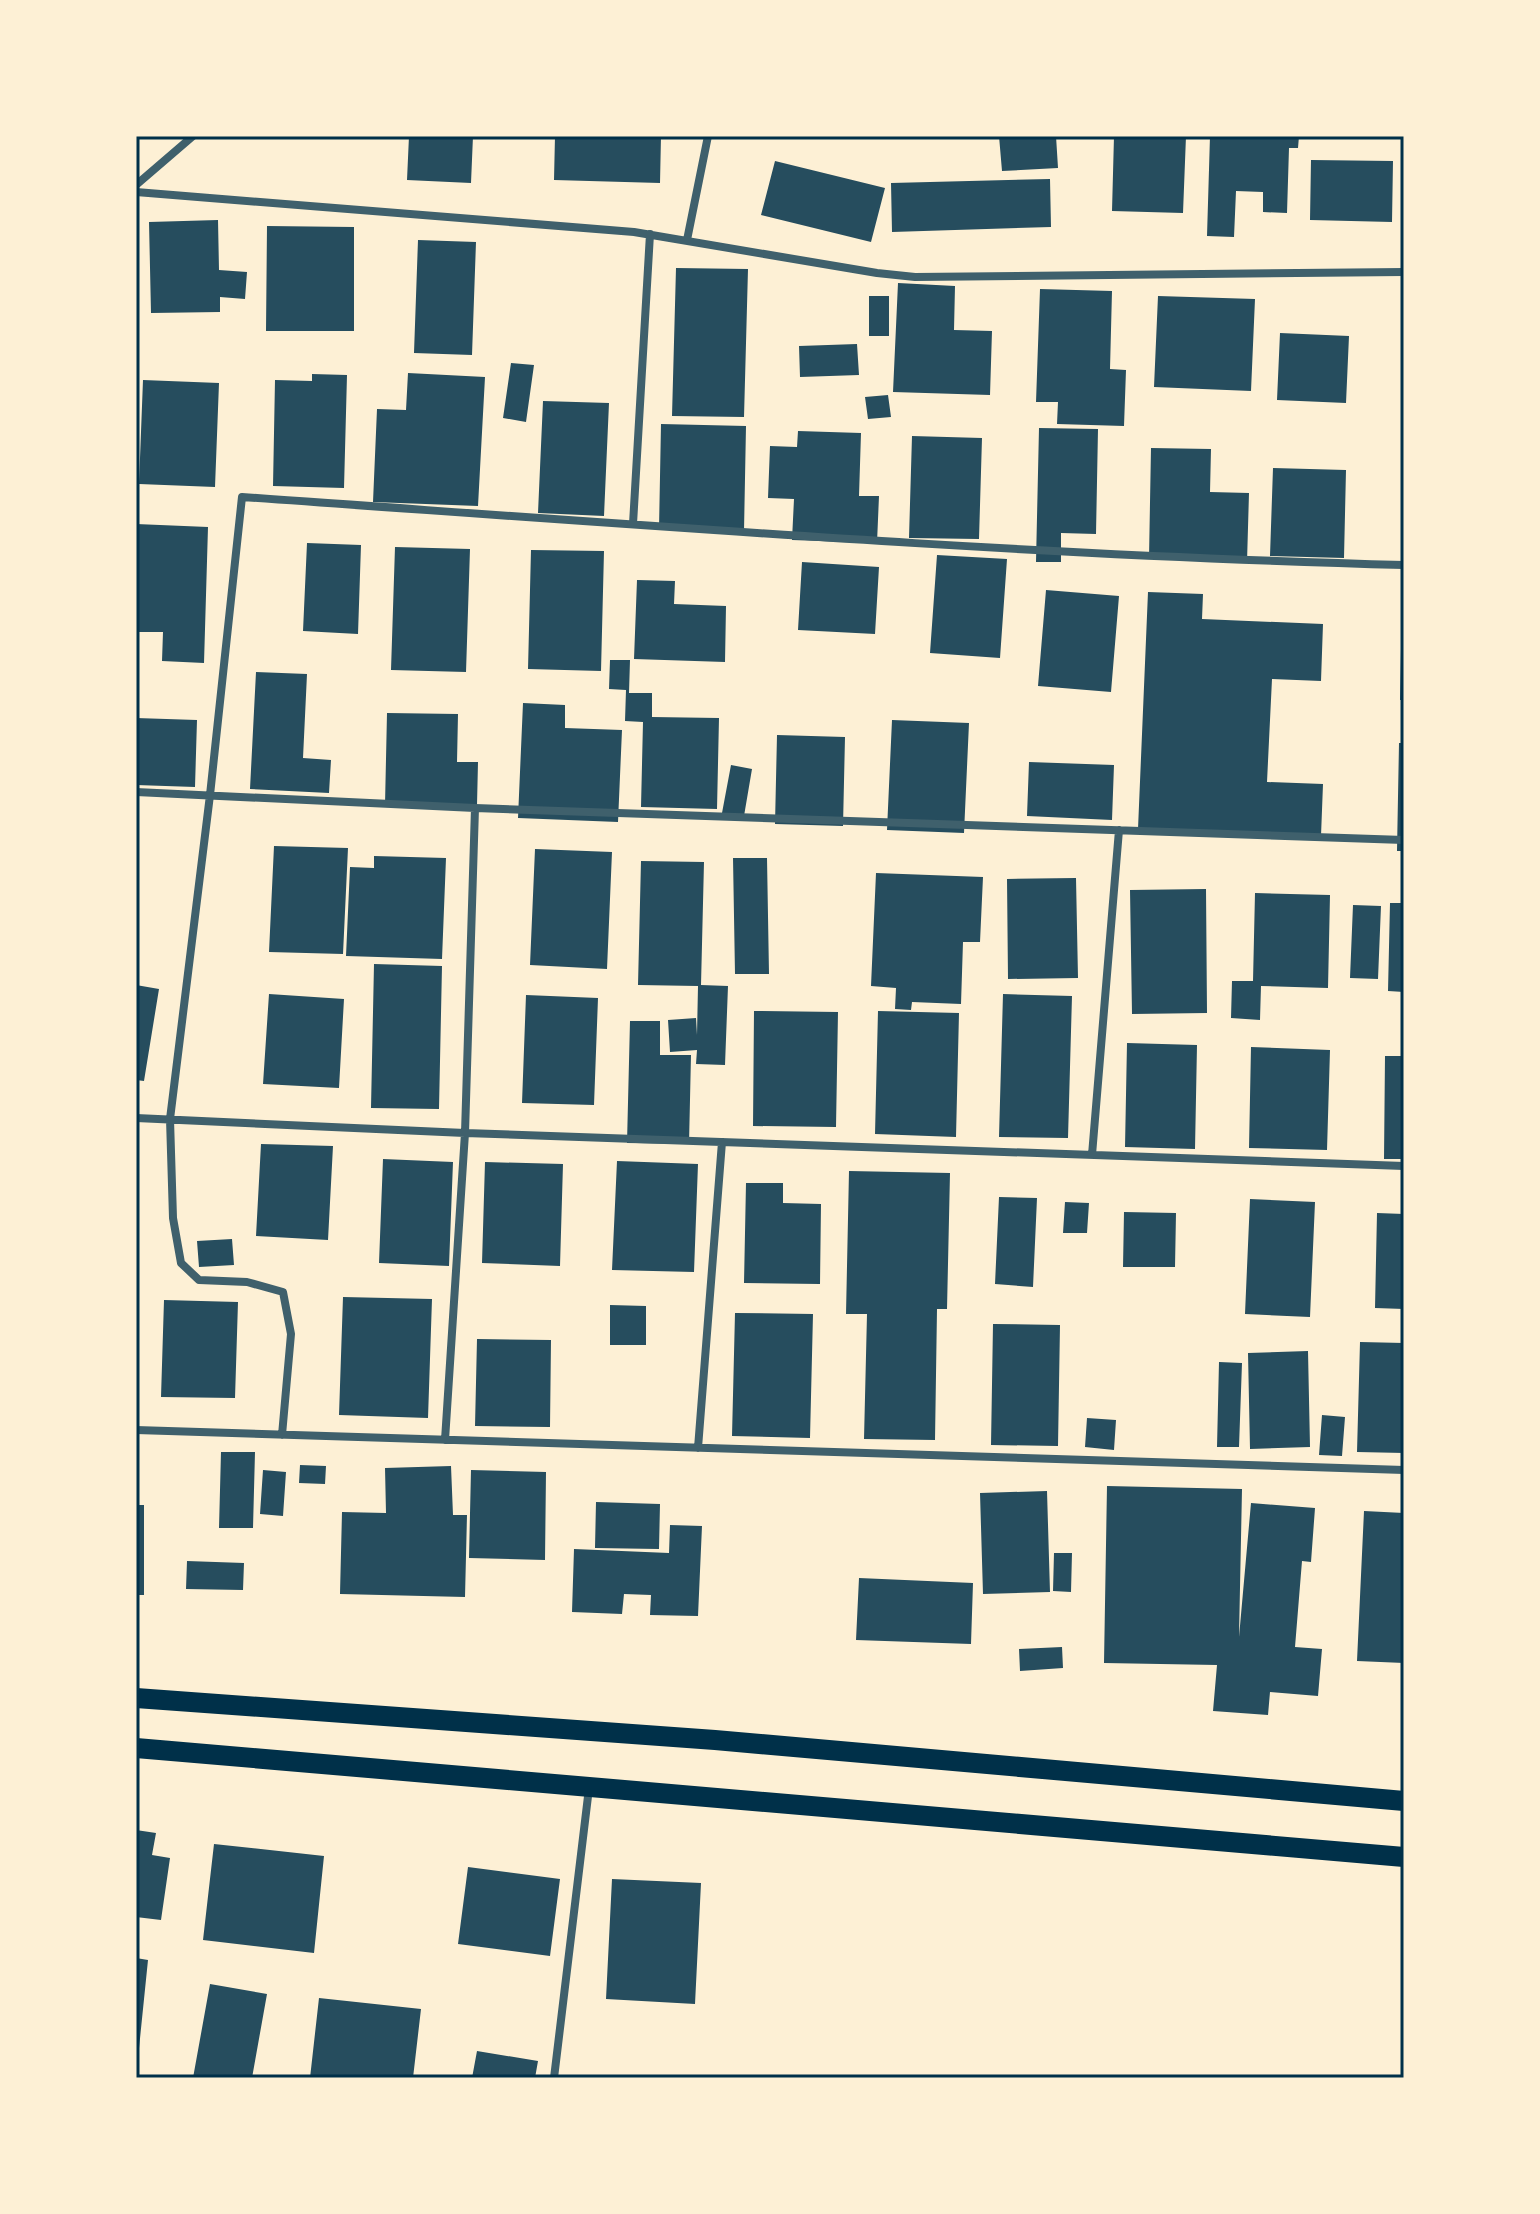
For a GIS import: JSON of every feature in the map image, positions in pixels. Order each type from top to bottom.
[{"type":"main road","points":[[136,1698],[715,1740],[1404,1801]]},
{"type":"main road","points":[[136,1748],[1404,1857]]},
{"type":"street","points":[[136,185],[193,136]]},
{"type":"street","points":[[687,240],[708,136]]},
{"type":"street","points":[[136,192],[650,234],[915,277],[1404,272]]},
{"type":"street","points":[[633,524],[650,234]]},
{"type":"street","points":[[282,1435],[291,1334],[283,1292],[247,1282],[199,1280],[181,1263],[173,1218],[170,1119],[210,795],[242,497],[1223,560],[1404,565]]},
{"type":"street","points":[[136,792],[475,808],[1404,840]]},
{"type":"street","points":[[445,1440],[465,1133],[475,808]]},
{"type":"street","points":[[1092,1155],[1119,830]]},
{"type":"street","points":[[136,1118],[465,1133],[1404,1166]]},
{"type":"street","points":[[698,1448],[722,1142]]},
{"type":"street","points":[[136,1430],[1404,1470]]},
{"type":"street","points":[[554,2078],[589,1787]]},
{"type":"building","points":[[409,136],[473,136],[471,183],[407,180]]},
{"type":"building","points":[[555,136],[661,136],[660,183],[554,180]]},
{"type":"building","points":[[999,136],[1056,136],[1058,168],[1002,171]]},
{"type":"building","points":[[1114,136],[1186,136],[1183,213],[1112,211]]},
{"type":"building","points":[[1210,136],[1299,136],[1298,148],[1289,148],[1287,213],[1263,212],[1263,192],[1236,191],[1234,237],[1207,236]]},
{"type":"building","points":[[1311,160],[1393,161],[1392,222],[1310,220]]},
{"type":"building","points":[[775,161],[885,188],[871,242],[761,215]]},
{"type":"building","points":[[1050,179],[1051,227],[892,232],[891,183]]},
{"type":"building","points":[[218,220],[219,270],[247,272],[245,299],[220,297],[220,312],[151,313],[149,222]]},
{"type":"building","points":[[267,226],[354,227],[354,331],[266,331]]},
{"type":"building","points":[[418,240],[476,242],[472,355],[414,353]]},
{"type":"building","points":[[676,268],[748,269],[744,417],[672,416]]},
{"type":"building","points":[[898,283],[955,286],[954,330],[992,331],[990,395],[893,392]]},
{"type":"building","points":[[1040,289],[1112,291],[1110,369],[1126,370],[1124,426],[1057,424],[1058,402],[1036,402]]},
{"type":"building","points":[[869,296],[889,296],[889,336],[869,336]]},
{"type":"building","points":[[1158,296],[1255,299],[1251,391],[1154,387]]},
{"type":"building","points":[[1280,333],[1349,336],[1346,403],[1277,400]]},
{"type":"building","points":[[857,344],[859,375],[800,377],[799,346]]},
{"type":"building","points":[[511,363],[534,365],[526,422],[503,418]]},
{"type":"building","points":[[408,373],[485,377],[478,506],[373,502],[377,409],[406,410]]},
{"type":"building","points":[[312,374],[347,375],[344,488],[273,486],[275,380],[312,381]]},
{"type":"building","points":[[143,380],[219,383],[215,487],[139,484]]},
{"type":"building","points":[[888,395],[891,417],[868,419],[865,397]]},
{"type":"building","points":[[543,401],[609,403],[604,516],[538,513]]},
{"type":"building","points":[[661,424],[746,426],[744,531],[659,529]]},
{"type":"building","points":[[1039,428],[1098,429],[1096,534],[1061,533],[1061,562],[1036,562]]},
{"type":"building","points":[[798,431],[861,433],[859,496],[879,496],[877,543],[792,540],[794,499],[768,498],[770,446],[797,447]]},
{"type":"building","points":[[912,436],[982,438],[979,539],[909,538]]},
{"type":"building","points":[[1151,448],[1211,449],[1210,492],[1249,493],[1247,562],[1149,558]]},
{"type":"building","points":[[1273,468],[1346,470],[1344,558],[1270,556]]},
{"type":"building","points":[[136,524],[208,527],[204,663],[162,661],[163,632],[136,632]]},
{"type":"building","points":[[307,543],[361,545],[358,634],[303,631]]},
{"type":"building","points":[[395,547],[470,549],[466,672],[391,670]]},
{"type":"building","points":[[531,550],[604,551],[601,671],[528,669]]},
{"type":"building","points":[[937,555],[1007,559],[1000,658],[930,653]]},
{"type":"building","points":[[802,562],[879,567],[875,634],[798,630]]},
{"type":"building","points":[[637,580],[675,581],[674,604],[726,606],[725,662],[634,659]]},
{"type":"building","points":[[1046,590],[1119,596],[1111,692],[1038,686]]},
{"type":"building","points":[[1148,592],[1203,594],[1202,619],[1323,624],[1321,681],[1272,679],[1267,782],[1323,784],[1321,836],[1138,829]]},
{"type":"building","points":[[1401,649],[1404,649],[1404,700],[1400,700]]},
{"type":"building","points":[[610,660],[630,660],[629,693],[652,693],[652,717],[719,718],[717,809],[641,807],[643,722],[625,721],[626,690],[609,689]]},
{"type":"building","points":[[256,672],[307,674],[303,758],[331,760],[329,793],[250,789]]},
{"type":"building","points":[[523,703],[565,705],[565,728],[622,730],[618,822],[518,818]]},
{"type":"building","points":[[387,713],[458,714],[457,762],[478,762],[477,805],[385,805]]},
{"type":"building","points":[[136,718],[197,720],[195,787],[136,785]]},
{"type":"building","points":[[892,720],[969,723],[964,833],[887,830]]},
{"type":"building","points":[[777,735],[845,737],[843,826],[775,824]]},
{"type":"building","points":[[1399,743],[1404,743],[1404,851],[1397,851]]},
{"type":"building","points":[[1029,762],[1114,765],[1112,820],[1027,816]]},
{"type":"building","points":[[731,765],[752,769],[744,816],[722,813]]},
{"type":"building","points":[[274,846],[348,848],[343,954],[269,952]]},
{"type":"building","points":[[535,849],[612,852],[607,969],[530,965]]},
{"type":"building","points":[[374,856],[446,858],[442,959],[346,956],[350,867],[374,868]]},
{"type":"building","points":[[733,858],[767,858],[769,974],[735,974]]},
{"type":"building","points":[[641,861],[704,862],[701,985],[728,986],[725,1065],[696,1064],[697,1050],[670,1052],[668,1020],[696,1018],[697,1035],[698,986],[638,985]]},
{"type":"building","points":[[876,873],[983,877],[980,942],[963,942],[961,1004],[912,1002],[911,1010],[895,1009],[896,988],[871,986]]},
{"type":"building","points":[[1076,878],[1078,978],[1008,979],[1007,879]]},
{"type":"building","points":[[1206,889],[1207,1013],[1132,1014],[1130,890]]},
{"type":"building","points":[[1255,893],[1330,895],[1328,988],[1261,986],[1260,1020],[1231,1018],[1232,981],[1253,981]]},
{"type":"building","points":[[1390,903],[1404,903],[1404,992],[1388,991]]},
{"type":"building","points":[[1353,905],[1381,906],[1378,979],[1350,978]]},
{"type":"building","points":[[374,964],[442,966],[439,1109],[371,1108]]},
{"type":"building","points":[[136,985],[159,989],[144,1081],[136,1080]]},
{"type":"building","points":[[269,994],[344,999],[339,1088],[263,1084]]},
{"type":"building","points":[[1003,994],[1072,996],[1068,1138],[999,1137]]},
{"type":"building","points":[[526,995],[598,998],[594,1105],[522,1103]]},
{"type":"building","points":[[754,1011],[838,1012],[836,1127],[753,1126]]},
{"type":"building","points":[[878,1011],[959,1013],[956,1137],[875,1134]]},
{"type":"building","points":[[630,1021],[660,1021],[660,1055],[691,1055],[689,1144],[627,1143]]},
{"type":"building","points":[[1127,1043],[1197,1045],[1195,1149],[1125,1147]]},
{"type":"building","points":[[1251,1047],[1330,1050],[1327,1150],[1249,1148]]},
{"type":"building","points":[[1385,1056],[1404,1056],[1404,1159],[1384,1159]]},
{"type":"building","points":[[261,1144],[333,1146],[328,1240],[256,1236]]},
{"type":"building","points":[[383,1159],[453,1162],[449,1266],[379,1263]]},
{"type":"building","points":[[617,1161],[698,1164],[694,1272],[612,1270]]},
{"type":"building","points":[[485,1162],[563,1164],[560,1266],[482,1263]]},
{"type":"building","points":[[849,1171],[950,1173],[947,1309],[937,1309],[935,1440],[864,1439],[867,1314],[846,1314]]},
{"type":"building","points":[[746,1183],[783,1183],[783,1203],[821,1204],[820,1284],[744,1283]]},
{"type":"building","points":[[999,1197],[1037,1198],[1033,1287],[995,1284]]},
{"type":"building","points":[[1250,1199],[1315,1202],[1310,1317],[1245,1314]]},
{"type":"building","points":[[1065,1202],[1089,1203],[1087,1233],[1063,1233]]},
{"type":"building","points":[[1124,1212],[1176,1213],[1175,1267],[1123,1267]]},
{"type":"building","points":[[1377,1213],[1404,1214],[1404,1309],[1375,1308]]},
{"type":"building","points":[[232,1239],[234,1265],[199,1267],[197,1241]]},
{"type":"building","points":[[343,1297],[432,1299],[428,1418],[339,1415]]},
{"type":"building","points":[[164,1300],[238,1302],[235,1398],[161,1397]]},
{"type":"building","points":[[610,1305],[646,1306],[646,1345],[610,1345]]},
{"type":"building","points":[[735,1313],[813,1314],[810,1438],[732,1436]]},
{"type":"building","points":[[993,1324],[1060,1325],[1058,1446],[991,1445]]},
{"type":"building","points":[[477,1339],[551,1340],[550,1427],[475,1426]]},
{"type":"building","points":[[1360,1342],[1404,1343],[1404,1453],[1357,1452]]},
{"type":"building","points":[[1308,1351],[1310,1447],[1250,1449],[1248,1353]]},
{"type":"building","points":[[1219,1362],[1242,1363],[1239,1447],[1217,1447]]},
{"type":"building","points":[[1322,1415],[1345,1417],[1342,1456],[1319,1455]]},
{"type":"building","points":[[1087,1418],[1116,1420],[1114,1450],[1085,1447]]},
{"type":"building","points":[[221,1452],[255,1452],[253,1528],[219,1528]]},
{"type":"building","points":[[300,1465],[326,1466],[325,1484],[299,1483]]},
{"type":"building","points":[[451,1466],[453,1515],[467,1515],[465,1597],[340,1594],[342,1512],[386,1513],[385,1468]]},
{"type":"building","points":[[263,1470],[286,1472],[283,1516],[260,1514]]},
{"type":"building","points":[[471,1470],[546,1472],[545,1560],[469,1558]]},
{"type":"building","points":[[1107,1486],[1242,1489],[1239,1637],[1251,1503],[1315,1508],[1311,1562],[1302,1561],[1295,1647],[1322,1649],[1318,1696],[1270,1692],[1268,1715],[1213,1711],[1217,1665],[1104,1663]]},
{"type":"building","points":[[1047,1491],[1050,1592],[983,1594],[980,1493]]},
{"type":"building","points":[[596,1502],[660,1504],[659,1549],[595,1548]]},
{"type":"building","points":[[136,1505],[144,1505],[144,1595],[136,1595]]},
{"type":"building","points":[[1364,1511],[1404,1513],[1404,1663],[1357,1661]]},
{"type":"building","points":[[670,1525],[702,1526],[698,1616],[650,1615],[651,1595],[624,1594],[622,1614],[572,1612],[574,1549],[669,1553]]},
{"type":"building","points":[[1054,1553],[1072,1553],[1071,1592],[1053,1591]]},
{"type":"building","points":[[187,1561],[244,1563],[243,1590],[186,1589]]},
{"type":"building","points":[[859,1578],[973,1583],[971,1644],[856,1640]]},
{"type":"building","points":[[1062,1647],[1063,1668],[1020,1671],[1019,1649]]},
{"type":"building","points":[[136,1830],[156,1833],[152,1855],[170,1858],[161,1920],[136,1917]]},
{"type":"building","points":[[214,1844],[324,1856],[314,1953],[203,1940]]},
{"type":"building","points":[[468,1867],[560,1879],[550,1956],[458,1944]]},
{"type":"building","points":[[612,1879],[701,1883],[695,2004],[606,1999]]},
{"type":"building","points":[[136,1958],[148,1960],[138,2058],[136,2057]]},
{"type":"building","points":[[210,1984],[267,1994],[252,2078],[193,2078]]},
{"type":"building","points":[[319,1998],[421,2009],[413,2078],[310,2078]]},
{"type":"building","points":[[477,2051],[538,2061],[535,2078],[472,2078]]}]
